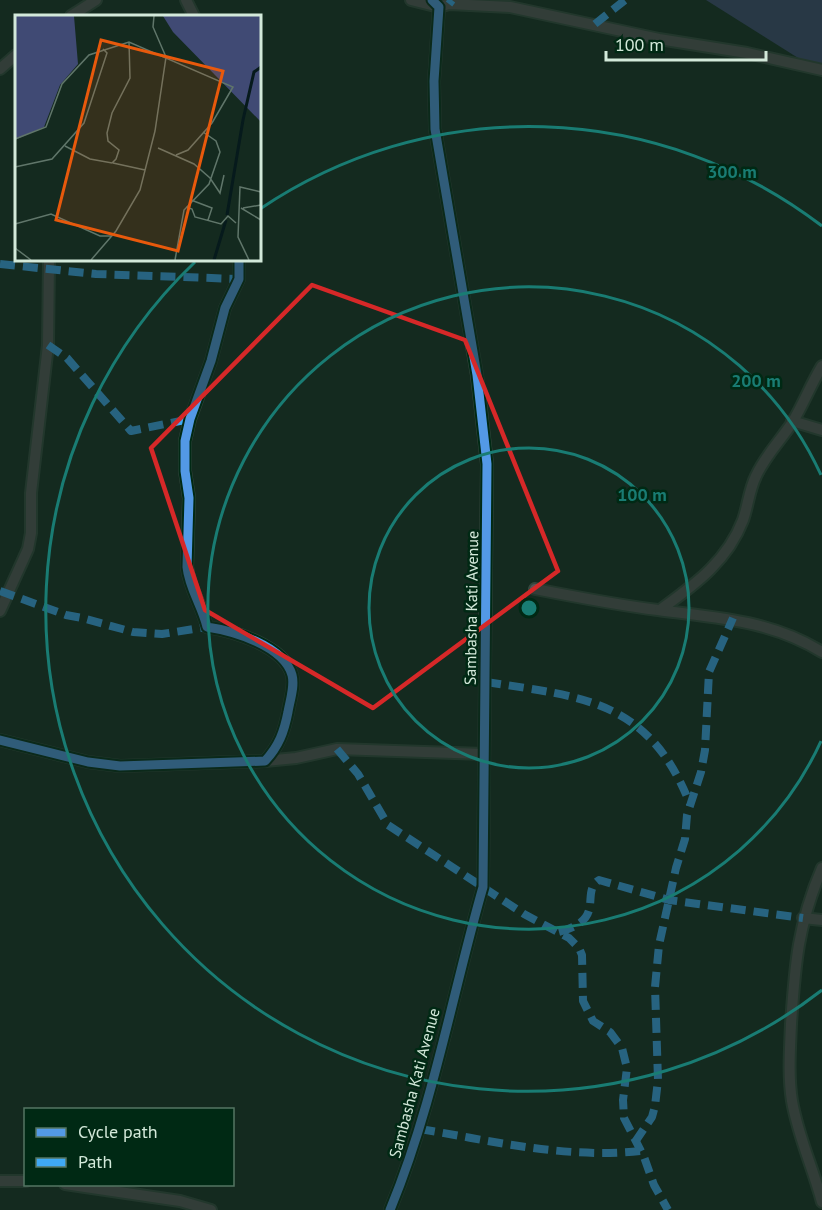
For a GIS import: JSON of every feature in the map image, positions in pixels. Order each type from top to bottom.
[{"type":"street","points":[[73,15],[96,0]]},
{"type":"street","points":[[186,0],[194,15]]},
{"type":"street","points":[[411,0],[435,4],[510,7],[659,39],[747,53],[822,70]]},
{"type":"street","name":"Sambasha Kati Avenue","points":[[390,1210],[420,1129],[483,887],[487,464],[477,375],[435,129],[435,4]]},
{"type":"street","points":[[0,69],[15,56]]},
{"type":"street","points":[[0,611],[28,549],[31,533],[31,493],[48,345],[49,261]]},
{"type":"street","points":[[239,261],[239,279],[225,308],[211,361],[190,419],[186,441],[184,464],[189,498],[187,567],[188,578],[203,609],[207,627],[229,630],[248,637],[281,657],[293,677],[285,727],[274,751],[265,761]]},
{"type":"street","points":[[660,610],[708,573],[723,557],[736,537],[755,478],[763,461],[792,422],[822,366]]},
{"type":"street","points":[[792,422],[822,430]]},
{"type":"street","points":[[535,590],[608,603],[733,618],[787,634],[822,652]]},
{"type":"street","points":[[0,740],[88,762],[120,766],[265,761],[296,758],[337,749],[484,754]]},
{"type":"street","points":[[822,869],[803,918],[797,944],[790,1047],[791,1088],[800,1134],[822,1202]]},
{"type":"street","points":[[803,918],[822,920]]},
{"type":"street","points":[[0,1181],[24,1181]]},
{"type":"street","points":[[72,1186],[180,1201],[212,1210]]},
{"type":"highlighted area","points":[[312,285],[465,340],[558,571],[373,708],[205,610],[151,448]]},
{"type":"shaded area","points":[[706,0],[822,0],[822,73]]},
{"type":"marked path","points":[[449,4],[452,0]]},
{"type":"marked path","points":[[595,24],[625,0]]},
{"type":"marked path","points":[[0,264],[96,274],[239,279]]},
{"type":"marked path","points":[[48,345],[67,358],[131,431],[190,419]]},
{"type":"marked path","points":[[0,591],[66,615],[133,632],[162,634],[207,627]]},
{"type":"marked path","points":[[635,1142],[652,1117],[655,1106],[658,1080],[655,987],[659,945],[676,868],[685,839],[687,815],[701,772],[705,750],[709,672],[733,618]]},
{"type":"marked path","points":[[486,682],[583,700],[609,710],[633,724],[655,743],[673,770],[690,804]]},
{"type":"marked path","points":[[337,749],[358,774],[388,825],[524,914],[569,938],[579,948],[582,955],[583,1001],[593,1021],[610,1032],[622,1048],[627,1068],[623,1100],[624,1118],[644,1157],[654,1185],[668,1210]]},
{"type":"marked path","points":[[559,932],[574,927],[583,920],[588,913],[591,892],[599,880],[669,900],[803,918]]},
{"type":"marked path","points":[[420,1129],[557,1151],[585,1153],[640,1151]]},
{"type":"cycle path","points":[[390,1210],[430,1091],[483,887],[487,464],[477,375],[435,129],[434,81],[439,7],[432,0]]},
{"type":"cycle path","points":[[0,740],[88,762],[120,766],[265,761],[280,738],[285,726],[293,688],[292,675],[287,665],[269,648],[257,642],[231,632],[207,627],[190,582],[187,567],[189,498],[185,471],[185,441],[190,419],[211,361],[225,308],[239,279],[239,261]]}]
